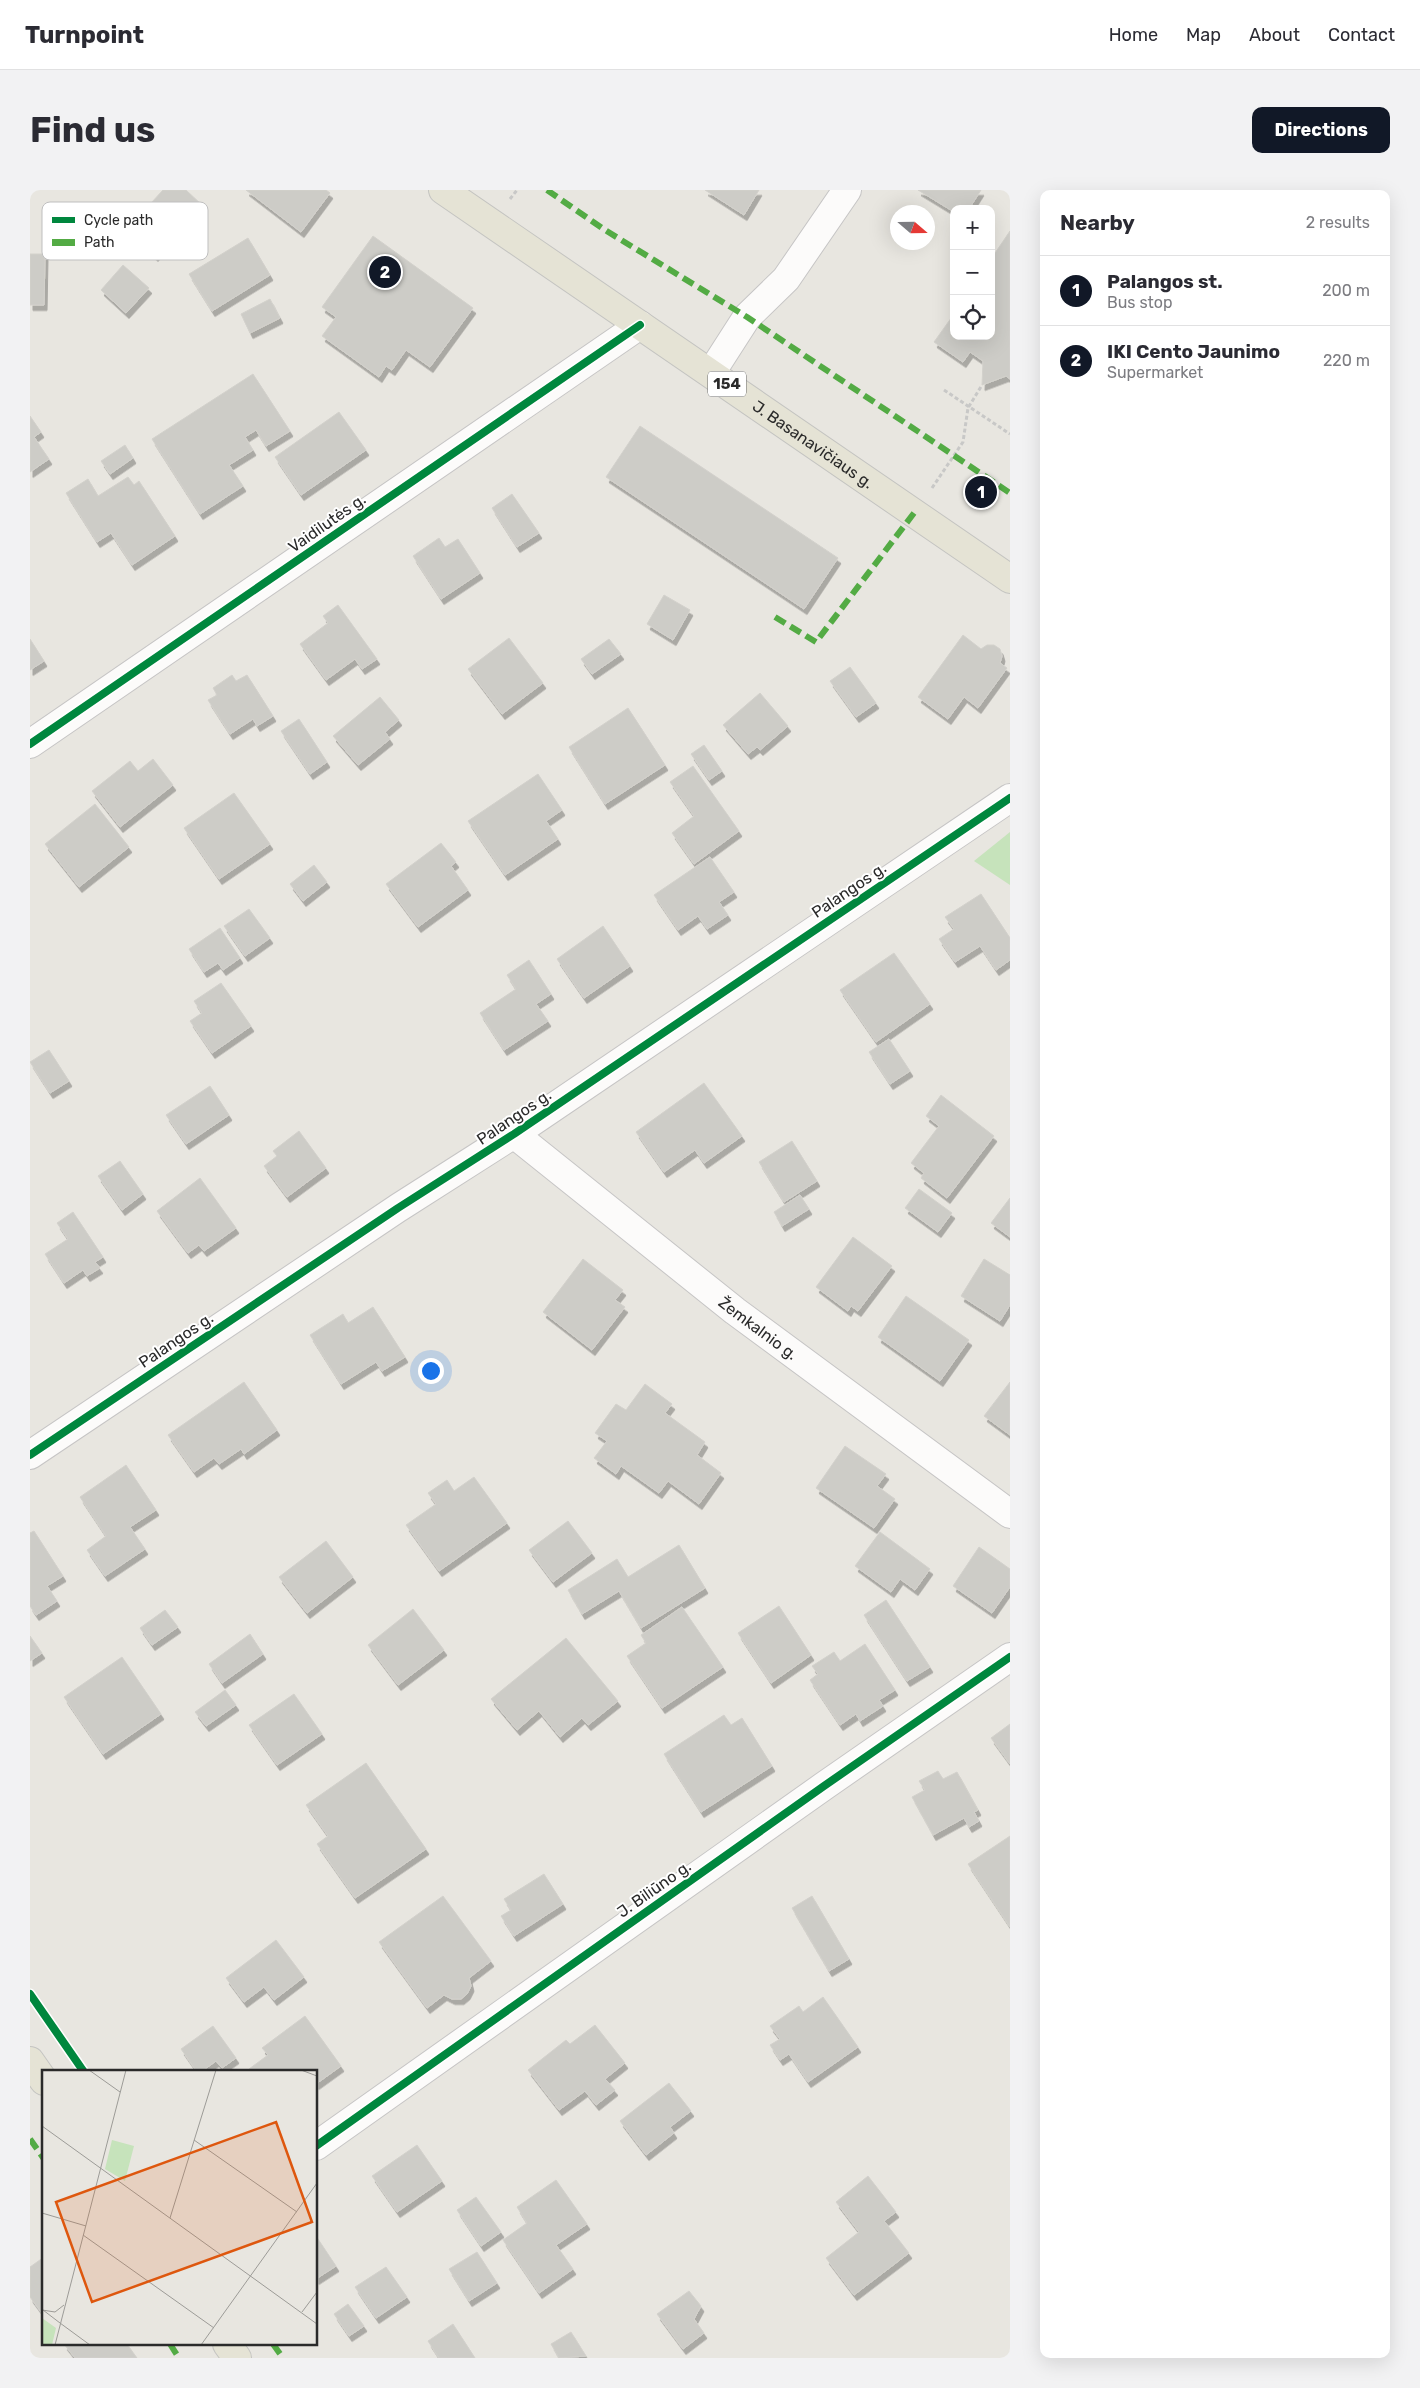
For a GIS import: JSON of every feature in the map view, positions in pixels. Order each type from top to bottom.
[{"type":"main road","name":"J. Basanavičiaus g.","points":[[443,190],[1010,579]]},
{"type":"main road","points":[[30,2061],[42,2078]]},
{"type":"main road","points":[[228,2346],[237,2358]]},
{"type":"street","points":[[711,373],[747,317],[786,279],[847,190]]},
{"type":"street","name":"Vaidilutės g.","points":[[30,744],[640,325]]},
{"type":"street","name":"Palangos g.","points":[[30,1455],[398,1208],[514,1134],[1010,798]]},
{"type":"street","name":"Žemkalnio g.","points":[[514,1134],[734,1311],[1010,1514]]},
{"type":"street","name":"J. Biliūno g.","points":[[318,2145],[824,1786],[1010,1657]]},
{"type":"path","points":[[914,513],[963,442],[968,408],[982,385]]},
{"type":"path","points":[[944,390],[968,408],[1010,434]]},
{"type":"green space","points":[[1010,832],[1010,885],[974,861]]},
{"type":"building","points":[[163,190],[186,190],[199,202],[152,202]]},
{"type":"building","points":[[246,190],[326,190],[330,193],[301,232]]},
{"type":"building","points":[[705,190],[759,190],[744,215]]},
{"type":"building","points":[[918,190],[981,190],[972,205],[950,205],[950,210]]},
{"type":"building","points":[[1010,231],[1010,379],[1006,376],[982,385],[983,361],[970,352],[963,362],[934,342],[950,320],[950,340],[995,340],[995,253]]},
{"type":"building","points":[[373,236],[473,308],[430,367],[406,350],[392,370],[386,366],[379,377],[322,336],[336,317],[322,307]]},
{"type":"building","points":[[248,238],[270,275],[212,311],[189,274]]},
{"type":"building","points":[[30,254],[42,254],[42,260],[45,260],[44,305],[30,305]]},
{"type":"building","points":[[123,265],[149,288],[126,313],[101,290]]},
{"type":"building","points":[[270,299],[280,318],[250,333],[241,314]]},
{"type":"building","points":[[253,374],[290,431],[266,446],[256,430],[245,437],[253,450],[229,465],[243,486],[200,514],[152,439]]},
{"type":"building","points":[[339,412],[366,450],[301,495],[275,457]]},
{"type":"building","points":[[30,416],[41,432],[34,437],[49,459],[30,472]]},
{"type":"building","points":[[640,426],[838,558],[804,609],[606,477]]},
{"type":"building","points":[[125,445],[133,458],[110,474],[101,461]]},
{"type":"building","points":[[128,477],[134,485],[139,481],[175,536],[132,565],[111,533],[97,542],[66,493],[88,479],[98,496]]},
{"type":"building","points":[[512,494],[539,533],[517,547],[492,508]]},
{"type":"building","points":[[439,538],[445,547],[458,539],[480,573],[441,599],[413,556]]},
{"type":"building","points":[[664,595],[690,610],[673,640],[647,624]]},
{"type":"building","points":[[338,605],[377,659],[362,669],[355,659],[326,680],[300,644],[328,623],[323,616]]},
{"type":"building","points":[[963,635],[981,649],[987,645],[994,645],[1000,649],[1002,656],[1000,663],[1007,668],[978,708],[964,697],[948,719],[918,697]]},
{"type":"building","points":[[509,638],[543,683],[502,714],[468,669]]},
{"type":"building","points":[[30,639],[44,661],[30,670]]},
{"type":"building","points":[[609,639],[621,654],[592,674],[581,659]]},
{"type":"building","points":[[850,667],[876,703],[856,717],[830,681]]},
{"type":"building","points":[[232,675],[236,681],[247,675],[273,716],[257,726],[253,719],[230,734],[208,700],[217,695],[213,688]]},
{"type":"building","points":[[760,693],[788,726],[760,750],[757,747],[748,754],[723,725]]},
{"type":"building","points":[[380,697],[399,720],[385,732],[390,739],[358,765],[333,736]]},
{"type":"building","points":[[628,708],[665,765],[605,804],[569,747]]},
{"type":"building","points":[[299,719],[327,762],[310,774],[281,731]]},
{"type":"building","points":[[704,745],[722,771],[709,780],[691,754]]},
{"type":"building","points":[[153,759],[173,785],[120,827],[92,791],[130,761],[138,771]]},
{"type":"building","points":[[693,766],[739,831],[694,864],[672,833],[694,816],[670,782]]},
{"type":"building","points":[[538,774],[562,810],[546,821],[558,839],[505,875],[468,821]]},
{"type":"building","points":[[234,793],[270,844],[219,879],[184,828]]},
{"type":"building","points":[[95,804],[129,847],[79,887],[45,844]]},
{"type":"building","points":[[441,843],[456,862],[451,866],[468,890],[418,927],[386,884]]},
{"type":"building","points":[[710,857],[734,892],[719,902],[728,915],[707,929],[698,916],[678,930],[654,895]]},
{"type":"building","points":[[314,865],[327,882],[303,901],[290,884]]},
{"type":"building","points":[[981,894],[1010,938],[1010,960],[996,970],[980,946],[955,962],[939,939],[954,929],[945,917]]},
{"type":"building","points":[[249,909],[270,938],[245,956],[224,926]]},
{"type":"building","points":[[603,926],[630,966],[584,998],[557,959]]},
{"type":"building","points":[[220,928],[240,958],[223,970],[218,963],[204,972],[189,949]]},
{"type":"building","points":[[894,953],[930,1004],[876,1042],[840,990]]},
{"type":"building","points":[[529,960],[551,994],[536,1004],[548,1021],[504,1050],[480,1013],[516,989],[507,975]]},
{"type":"building","points":[[221,983],[251,1026],[212,1053],[190,1021],[202,1013],[194,1001]]},
{"type":"building","points":[[889,1039],[910,1071],[890,1084],[869,1052]]},
{"type":"building","points":[[49,1050],[69,1081],[50,1093],[30,1062]]},
{"type":"building","points":[[704,1083],[742,1136],[704,1163],[695,1150],[664,1172],[636,1132]]},
{"type":"building","points":[[210,1086],[229,1115],[186,1144],[166,1115]]},
{"type":"building","points":[[941,1095],[994,1136],[947,1198],[921,1178],[924,1173],[911,1163],[939,1126],[926,1116]]},
{"type":"building","points":[[299,1131],[326,1168],[287,1197],[264,1166],[277,1156],[273,1151]]},
{"type":"building","points":[[792,1141],[817,1181],[784,1202],[759,1162]]},
{"type":"building","points":[[120,1161],[143,1194],[122,1210],[98,1176]]},
{"type":"building","points":[[200,1178],[236,1228],[204,1251],[199,1245],[188,1253],[157,1211]]},
{"type":"building","points":[[919,1189],[952,1213],[938,1232],[905,1208]]},
{"type":"building","points":[[800,1195],[809,1209],[782,1226],[774,1212]]},
{"type":"building","points":[[1010,1198],[1010,1237],[991,1223]]},
{"type":"building","points":[[73,1212],[103,1257],[95,1262],[100,1268],[87,1276],[83,1270],[64,1283],[45,1254],[68,1239],[57,1223]]},
{"type":"building","points":[[853,1237],[892,1266],[858,1311],[851,1306],[848,1311],[816,1287]]},
{"type":"building","points":[[583,1259],[623,1290],[615,1300],[625,1307],[592,1350],[543,1312]]},
{"type":"building","points":[[984,1259],[1010,1275],[1010,1305],[1000,1321],[961,1296]]},
{"type":"building","points":[[906,1296],[969,1340],[940,1381],[878,1337]]},
{"type":"building","points":[[373,1307],[405,1357],[382,1371],[376,1362],[341,1384],[310,1335],[343,1314],[348,1323]]},
{"type":"building","points":[[244,1382],[277,1430],[244,1454],[241,1449],[219,1464],[214,1458],[194,1472],[168,1435]]},
{"type":"building","points":[[1010,1382],[1010,1435],[984,1416]]},
{"type":"building","points":[[645,1384],[672,1404],[665,1413],[705,1442],[697,1455],[721,1473],[699,1504],[668,1481],[659,1493],[621,1466],[616,1474],[594,1458],[607,1441],[595,1433],[616,1404],[626,1410]]},
{"type":"building","points":[[845,1446],[886,1474],[877,1486],[895,1499],[874,1528],[816,1488]]},
{"type":"building","points":[[126,1465],[156,1510],[130,1527],[145,1549],[105,1576],[87,1550],[106,1536],[80,1497]]},
{"type":"building","points":[[474,1477],[507,1523],[439,1571],[406,1525],[436,1504],[428,1493],[447,1480],[454,1491]]},
{"type":"building","points":[[568,1521],[592,1553],[553,1582],[529,1550]]},
{"type":"building","points":[[34,1531],[63,1576],[47,1586],[57,1601],[36,1615],[30,1606],[30,1533]]},
{"type":"building","points":[[880,1532],[930,1569],[915,1590],[900,1579],[891,1592],[855,1566]]},
{"type":"building","points":[[326,1541],[353,1577],[307,1613],[279,1577]]},
{"type":"building","points":[[679,1545],[705,1588],[641,1628],[619,1591],[582,1614],[568,1590],[617,1559],[628,1577]]},
{"type":"building","points":[[979,1547],[1010,1569],[1010,1587],[992,1613],[953,1586]]},
{"type":"building","points":[[886,1600],[930,1667],[907,1681],[864,1615]]},
{"type":"building","points":[[779,1606],[811,1655],[771,1683],[738,1633]]},
{"type":"building","points":[[682,1607],[723,1667],[662,1708],[627,1656],[646,1643],[641,1635]]},
{"type":"building","points":[[413,1609],[444,1650],[398,1685],[368,1645]]},
{"type":"building","points":[[165,1610],[178,1627],[152,1645],[140,1628]]},
{"type":"building","points":[[250,1634],[263,1654],[222,1683],[209,1664]]},
{"type":"building","points":[[30,1636],[42,1653],[30,1661]]},
{"type":"building","points":[[566,1638],[618,1701],[588,1725],[582,1718],[560,1737],[539,1711],[517,1730],[491,1699]]},
{"type":"building","points":[[865,1644],[895,1690],[879,1700],[883,1706],[860,1721],[856,1714],[840,1725],[810,1680],[818,1674],[812,1666],[834,1652],[840,1661]]},
{"type":"building","points":[[122,1657],[161,1714],[103,1754],[64,1697]]},
{"type":"building","points":[[225,1690],[236,1705],[206,1726],[195,1712]]},
{"type":"building","points":[[294,1694],[322,1734],[277,1765],[249,1725]]},
{"type":"building","points":[[724,1715],[731,1725],[742,1718],[772,1766],[701,1812],[664,1754]]},
{"type":"building","points":[[1010,1724],[1010,1764],[991,1738]]},
{"type":"building","points":[[366,1763],[426,1849],[355,1898],[317,1844],[328,1836],[306,1805]]},
{"type":"building","points":[[938,1771],[943,1779],[957,1772],[978,1810],[974,1812],[979,1821],[969,1827],[964,1818],[933,1835],[912,1797],[925,1790],[919,1781]]},
{"type":"building","points":[[1010,1836],[1010,1927],[968,1864]]},
{"type":"building","points":[[544,1874],[563,1904],[514,1936],[501,1916],[511,1910],[504,1899]]},
{"type":"building","points":[[443,1896],[491,1961],[469,1978],[471,1986],[467,1994],[461,1999],[452,1999],[444,1995],[427,2008],[379,1942]]},
{"type":"building","points":[[812,1896],[849,1959],[829,1971],[792,1908]]},
{"type":"building","points":[[276,1940],[304,1977],[274,2000],[264,1987],[244,2002],[226,1978]]},
{"type":"building","points":[[823,1997],[858,2047],[808,2082],[789,2054],[780,2060],[770,2045],[780,2039],[770,2026],[799,2006],[803,2012]]},
{"type":"building","points":[[305,2016],[341,2066],[318,2083],[318,2070],[250,2070],[268,2055],[262,2048]]},
{"type":"building","points":[[595,2025],[625,2063],[605,2079],[615,2090],[596,2105],[585,2091],[559,2110],[528,2070],[566,2040],[570,2044]]},
{"type":"building","points":[[213,2026],[236,2058],[222,2068],[216,2061],[204,2070],[196,2070],[181,2049]]},
{"type":"building","points":[[669,2083],[691,2111],[670,2127],[674,2133],[646,2155],[620,2121]]},
{"type":"building","points":[[417,2145],[442,2181],[397,2212],[372,2176]]},
{"type":"building","points":[[868,2176],[896,2212],[884,2221],[909,2253],[854,2295],[826,2258],[859,2232],[836,2202]]},
{"type":"building","points":[[556,2180],[587,2224],[556,2245],[573,2269],[539,2293],[503,2240],[527,2223],[517,2207]]},
{"type":"building","points":[[476,2197],[501,2232],[481,2246],[457,2210]]},
{"type":"building","points":[[318,2239],[336,2266],[318,2278]]},
{"type":"building","points":[[477,2252],[497,2283],[469,2301],[449,2269]]},
{"type":"building","points":[[42,2258],[42,2313],[30,2297],[30,2267]]},
{"type":"building","points":[[386,2267],[407,2297],[376,2318],[355,2287]]},
{"type":"building","points":[[689,2291],[701,2306],[694,2319],[704,2333],[683,2349],[657,2314]]},
{"type":"building","points":[[348,2304],[364,2326],[349,2336],[334,2314]]},
{"type":"building","points":[[453,2324],[475,2358],[439,2358],[428,2341]]},
{"type":"building","points":[[571,2332],[586,2356],[559,2358],[551,2344]]},
{"type":"building","points":[[66,2346],[128,2346],[137,2358],[75,2358]]},
{"type":"marked path","points":[[547,190],[605,230],[747,317],[1010,493]]},
{"type":"marked path","points":[[775,617],[816,642],[914,513]]},
{"type":"marked path","points":[[30,2139],[42,2156]]},
{"type":"marked path","points":[[171,2346],[179,2358]]},
{"type":"marked path","points":[[274,2346],[283,2358]]},
{"type":"cycle path","points":[[30,744],[640,325]]},
{"type":"cycle path","points":[[30,1455],[398,1208],[514,1134],[1010,798]]},
{"type":"cycle path","points":[[318,2145],[824,1786],[1010,1657]]},
{"type":"cycle path","points":[[30,1994],[83,2070]]},
{"type":"place","name":"IKI Cento Jaunimo","points":[[385,272]]},
{"type":"place","name":"Palangos st.","points":[[981,492]]}]
